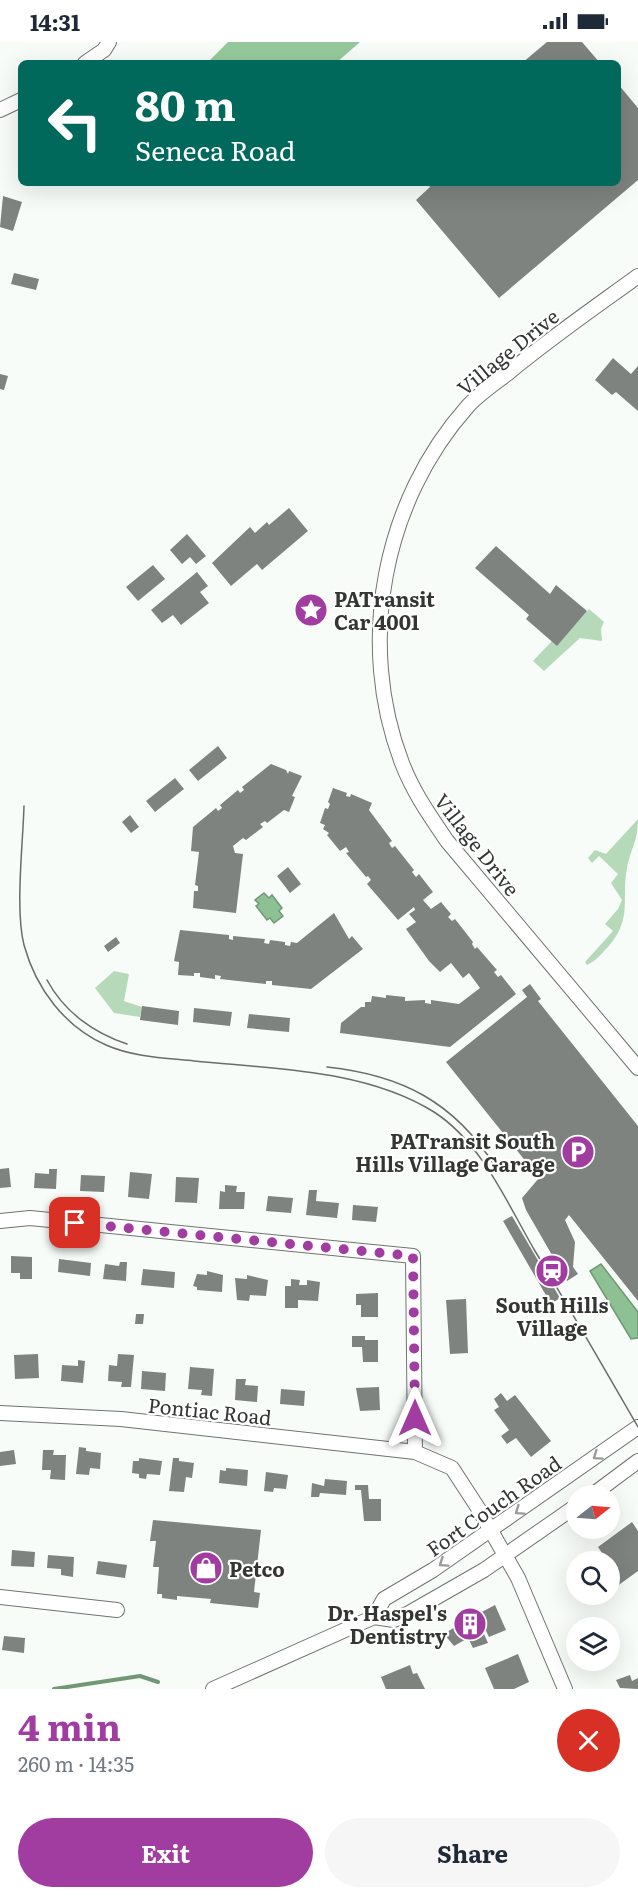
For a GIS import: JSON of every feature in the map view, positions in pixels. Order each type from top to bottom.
[{"type":"street","points":[[89,60],[104,50],[109,42]]},
{"type":"street","points":[[0,110],[18,101]]},
{"type":"street","name":"Village Drive","points":[[638,276],[524,359],[470,404],[437,443],[413,485],[399,521],[387,571],[379,633],[380,673],[390,724],[402,763],[422,805],[462,860],[638,1068]]},
{"type":"street","points":[[0,1221],[30,1218],[413,1256],[415,1452]]},
{"type":"street","name":"Pontiac Road","points":[[0,1413],[121,1419],[415,1452],[452,1468],[506,1555],[566,1689]]},
{"type":"street","name":"Fort Couch Road","points":[[374,1617],[384,1599],[492,1530],[638,1427]]},
{"type":"street","points":[[606,1485],[638,1461]]},
{"type":"street","name":"Fort Couch Road","points":[[213,1689],[374,1617],[393,1620],[506,1555],[566,1513]]},
{"type":"street","points":[[0,1597],[117,1610]]},
{"type":"shaded area","points":[[228,42],[360,42],[339,60],[210,60]]},
{"type":"shaded area","points":[[589,609],[604,622],[601,629],[602,641],[580,638],[544,671],[533,661],[552,641],[557,645]]},
{"type":"shaded area","points":[[638,819],[636,839],[625,880],[625,909],[621,927],[608,947],[587,965],[585,962],[613,931],[605,924],[618,909],[622,900],[611,883],[618,874],[599,856],[592,863],[588,858],[595,850],[606,854]]},
{"type":"shaded area","points":[[264,893],[269,898],[272,895],[282,908],[279,911],[283,916],[274,923],[270,918],[267,920],[256,906],[259,904],[255,900]]},
{"type":"shaded area","points":[[114,971],[129,974],[124,1001],[142,1007],[140,1017],[114,1013],[95,988]]},
{"type":"shaded area","points":[[601,1264],[638,1312],[638,1338],[631,1339],[590,1271]]},
{"type":"building","points":[[547,42],[582,42],[597,60],[526,60]]},
{"type":"building","points":[[621,88],[638,108],[638,180],[499,298],[416,200],[430,187],[621,186]]},
{"type":"building","points":[[3,196],[22,202],[13,231],[0,227]]},
{"type":"building","points":[[14,273],[39,279],[36,290],[11,284]]},
{"type":"building","points":[[613,358],[631,374],[638,366],[638,411],[616,392],[612,395],[595,380]]},
{"type":"building","points":[[0,374],[8,376],[4,390],[0,389]]},
{"type":"building","points":[[289,508],[308,531],[262,570],[257,564],[231,586],[212,563],[250,527],[255,533],[267,522],[269,525]]},
{"type":"building","points":[[187,534],[206,556],[196,564],[190,557],[182,564],[170,550]]},
{"type":"building","points":[[496,546],[550,594],[556,585],[587,611],[557,646],[526,619],[529,615],[475,568]]},
{"type":"building","points":[[153,565],[165,579],[138,601],[126,587]]},
{"type":"building","points":[[197,572],[208,586],[200,592],[209,603],[181,625],[173,615],[162,623],[151,610]]},
{"type":"building","points":[[218,746],[227,758],[198,781],[189,770]]},
{"type":"building","points":[[271,764],[286,770],[288,774],[289,771],[302,776],[292,796],[295,797],[289,812],[284,810],[267,823],[265,821],[260,824],[263,827],[246,840],[243,838],[233,846],[235,853],[243,854],[236,913],[193,908],[194,891],[198,891],[198,886],[195,885],[199,852],[191,851],[193,827],[216,808],[218,811],[222,808],[220,805],[238,790],[240,793],[244,790],[242,787]]},
{"type":"building","points":[[175,778],[184,789],[155,812],[146,801]]},
{"type":"building","points":[[333,788],[347,793],[346,796],[350,797],[351,794],[372,803],[369,810],[392,841],[389,843],[392,848],[395,846],[414,870],[412,872],[416,877],[419,874],[433,892],[423,900],[431,909],[441,902],[451,914],[448,917],[452,921],[455,919],[473,942],[475,949],[477,947],[497,970],[494,972],[498,977],[501,975],[516,994],[450,1047],[340,1033],[341,1023],[361,1007],[365,1007],[365,1002],[371,1002],[372,996],[405,997],[405,1001],[425,1000],[425,1003],[431,1004],[431,1000],[459,1004],[480,988],[469,973],[463,978],[451,963],[440,972],[429,961],[406,929],[416,922],[409,914],[415,910],[414,907],[398,920],[367,884],[371,880],[346,853],[349,852],[346,847],[340,851],[327,835],[329,833],[323,829],[325,825],[320,823],[325,808],[328,809],[330,804],[328,802]]},
{"type":"building","points":[[130,815],[139,827],[131,833],[122,822]]},
{"type":"building","points":[[288,867],[301,884],[290,893],[277,876]]},
{"type":"building","points":[[334,913],[349,939],[352,936],[363,949],[311,989],[272,985],[272,981],[266,981],[266,984],[220,979],[221,976],[215,975],[215,979],[200,977],[200,973],[194,973],[194,976],[178,975],[179,962],[174,961],[180,930],[229,935],[229,939],[233,940],[233,936],[265,939],[264,943],[269,944],[270,940],[285,942],[285,945],[290,946],[291,942],[297,943]]},
{"type":"building","points":[[116,937],[120,943],[108,952],[104,946]]},
{"type":"building","name":"PATransit South Hills Village Garage","points":[[530,984],[541,999],[538,1001],[638,1126],[638,1301],[569,1215],[565,1220],[575,1242],[573,1267],[578,1274],[567,1281],[526,1210],[522,1198],[539,1178],[446,1062],[527,997],[522,990]]},
{"type":"building","points":[[142,1006],[179,1011],[178,1025],[140,1020]]},
{"type":"building","points":[[194,1008],[232,1012],[230,1026],[193,1022]]},
{"type":"building","points":[[249,1014],[290,1018],[289,1032],[247,1028]]},
{"type":"building","points":[[9,1168],[11,1187],[0,1188],[0,1169]]},
{"type":"building","points":[[49,1169],[57,1169],[56,1189],[34,1188],[35,1173],[49,1174]]},
{"type":"building","points":[[130,1172],[152,1174],[149,1199],[128,1197]]},
{"type":"building","points":[[81,1175],[105,1176],[104,1192],[80,1191]]},
{"type":"building","points":[[176,1177],[199,1178],[197,1203],[175,1202]]},
{"type":"building","points":[[225,1185],[237,1186],[236,1192],[245,1192],[244,1209],[219,1209],[220,1191],[225,1192]]},
{"type":"building","points":[[309,1190],[317,1190],[316,1201],[339,1203],[337,1218],[306,1215]]},
{"type":"building","points":[[268,1196],[293,1198],[291,1213],[266,1211]]},
{"type":"building","points":[[353,1205],[378,1207],[376,1222],[352,1220]]},
{"type":"building","points":[[512,1216],[560,1298],[551,1304],[503,1221]]},
{"type":"building","points":[[11,1256],[32,1257],[32,1279],[20,1279],[20,1273],[11,1273]]},
{"type":"building","points":[[59,1259],[91,1263],[90,1276],[58,1272]]},
{"type":"building","points":[[120,1262],[127,1262],[126,1281],[103,1279],[105,1264],[119,1266]]},
{"type":"building","points":[[143,1269],[175,1272],[174,1288],[141,1285]]},
{"type":"building","points":[[207,1271],[223,1275],[222,1292],[197,1290],[197,1287],[193,1286],[197,1274],[207,1275]]},
{"type":"building","points":[[247,1275],[268,1280],[266,1296],[250,1295],[249,1301],[237,1300],[235,1278],[247,1279]]},
{"type":"building","points":[[291,1279],[300,1280],[299,1285],[307,1285],[307,1280],[320,1282],[318,1301],[298,1300],[298,1308],[285,1308],[285,1286],[291,1286]]},
{"type":"building","points":[[378,1293],[378,1317],[361,1317],[361,1305],[356,1305],[356,1294]]},
{"type":"building","points":[[466,1299],[468,1353],[450,1354],[446,1300]]},
{"type":"building","points":[[136,1314],[144,1314],[143,1324],[135,1324]]},
{"type":"building","points":[[352,1336],[365,1336],[365,1340],[378,1340],[378,1362],[363,1362],[362,1347],[352,1347]]},
{"type":"building","points":[[38,1354],[39,1378],[15,1379],[14,1355]]},
{"type":"building","points":[[118,1354],[134,1355],[131,1387],[121,1387],[122,1382],[108,1381],[109,1365],[117,1366]]},
{"type":"building","points":[[78,1360],[85,1361],[83,1383],[61,1381],[62,1365],[78,1366]]},
{"type":"building","points":[[190,1367],[214,1369],[212,1396],[201,1395],[202,1390],[188,1389]]},
{"type":"building","points":[[142,1371],[166,1373],[165,1391],[141,1389]]},
{"type":"building","points":[[236,1379],[246,1379],[245,1385],[258,1386],[257,1402],[235,1400]]},
{"type":"building","points":[[379,1387],[380,1410],[360,1411],[356,1388]]},
{"type":"building","points":[[281,1389],[305,1391],[304,1406],[280,1404]]},
{"type":"building","points":[[501,1393],[507,1401],[515,1395],[551,1441],[531,1457],[516,1438],[507,1444],[501,1436],[509,1430],[494,1410],[499,1407],[494,1399]]},
{"type":"building","points":[[79,1447],[86,1448],[86,1451],[101,1453],[100,1469],[90,1468],[89,1475],[76,1474]]},
{"type":"building","points":[[14,1450],[16,1464],[0,1466],[0,1452]]},
{"type":"building","points":[[43,1450],[54,1450],[53,1455],[66,1455],[65,1480],[50,1479],[51,1470],[42,1470]]},
{"type":"building","points":[[139,1458],[162,1461],[160,1475],[147,1474],[146,1479],[139,1478],[139,1474],[132,1473],[133,1461],[139,1461]]},
{"type":"building","points":[[173,1458],[194,1463],[192,1478],[186,1477],[184,1492],[169,1491]]},
{"type":"building","points":[[226,1468],[248,1470],[247,1486],[219,1483],[220,1470],[226,1471]]},
{"type":"building","points":[[266,1472],[288,1475],[286,1489],[274,1488],[273,1492],[264,1491]]},
{"type":"building","points":[[325,1479],[347,1481],[346,1495],[320,1493],[319,1497],[311,1497],[312,1483],[324,1486]]},
{"type":"building","points":[[355,1485],[368,1485],[369,1499],[381,1499],[381,1521],[364,1521],[361,1490],[355,1490]]},
{"type":"building","points":[[153,1520],[261,1530],[254,1592],[260,1593],[258,1608],[210,1603],[211,1599],[177,1596],[177,1600],[162,1598],[162,1594],[157,1594],[159,1567],[153,1567],[156,1541],[150,1541]]},
{"type":"building","points":[[632,1522],[638,1531],[638,1571],[620,1584],[620,1551],[601,1551],[598,1547],[609,1539],[620,1539],[620,1531]]},
{"type":"building","points":[[12,1550],[35,1552],[34,1567],[11,1566]]},
{"type":"building","points":[[48,1555],[74,1557],[73,1577],[61,1575],[61,1569],[47,1568]]},
{"type":"building","points":[[98,1561],[127,1565],[125,1578],[96,1574]]},
{"type":"building","points":[[495,1605],[506,1630],[489,1637],[478,1614]]},
{"type":"building","name":"Dr. Haspel's Dentistry","points":[[475,1614],[488,1643],[473,1648],[468,1638],[454,1646],[444,1634]]},
{"type":"building","points":[[4,1636],[25,1638],[24,1653],[2,1650]]},
{"type":"building","points":[[518,1654],[529,1682],[514,1689],[494,1689],[485,1668]]},
{"type":"building","points":[[410,1665],[413,1674],[417,1673],[425,1689],[386,1689],[381,1677]]},
{"type":"building","points":[[630,1675],[632,1681],[638,1678],[638,1689],[620,1688],[616,1680]]},
{"type":"waterway","points":[[54,1689],[140,1676],[158,1682]]},
{"type":"tram line","points":[[24,806],[20,896],[21,931],[36,977],[54,1005],[65,1017],[91,1037],[106,1045],[138,1055],[318,1073],[378,1087],[434,1112],[466,1140],[492,1175],[638,1427]]},
{"type":"tram line","points":[[47,980],[62,1002],[81,1020],[103,1034],[127,1044]]},
{"type":"tram line","points":[[327,1067],[379,1077],[424,1096],[462,1125],[495,1166]]},
{"type":"place","name":"PATransit Car 4001","points":[[311,610]]},
{"type":"place","name":"PATransit South Hills Village Garage","points":[[578,1152]]},
{"type":"place","name":"South Hills Village","points":[[552,1271]]},
{"type":"place","name":"Petco","points":[[206,1568]]},
{"type":"place","name":"Dr. Haspel's Dentistry","points":[[470,1624]]},
{"type":"route","points":[[75,1223],[413,1256],[415,1418]]}]
